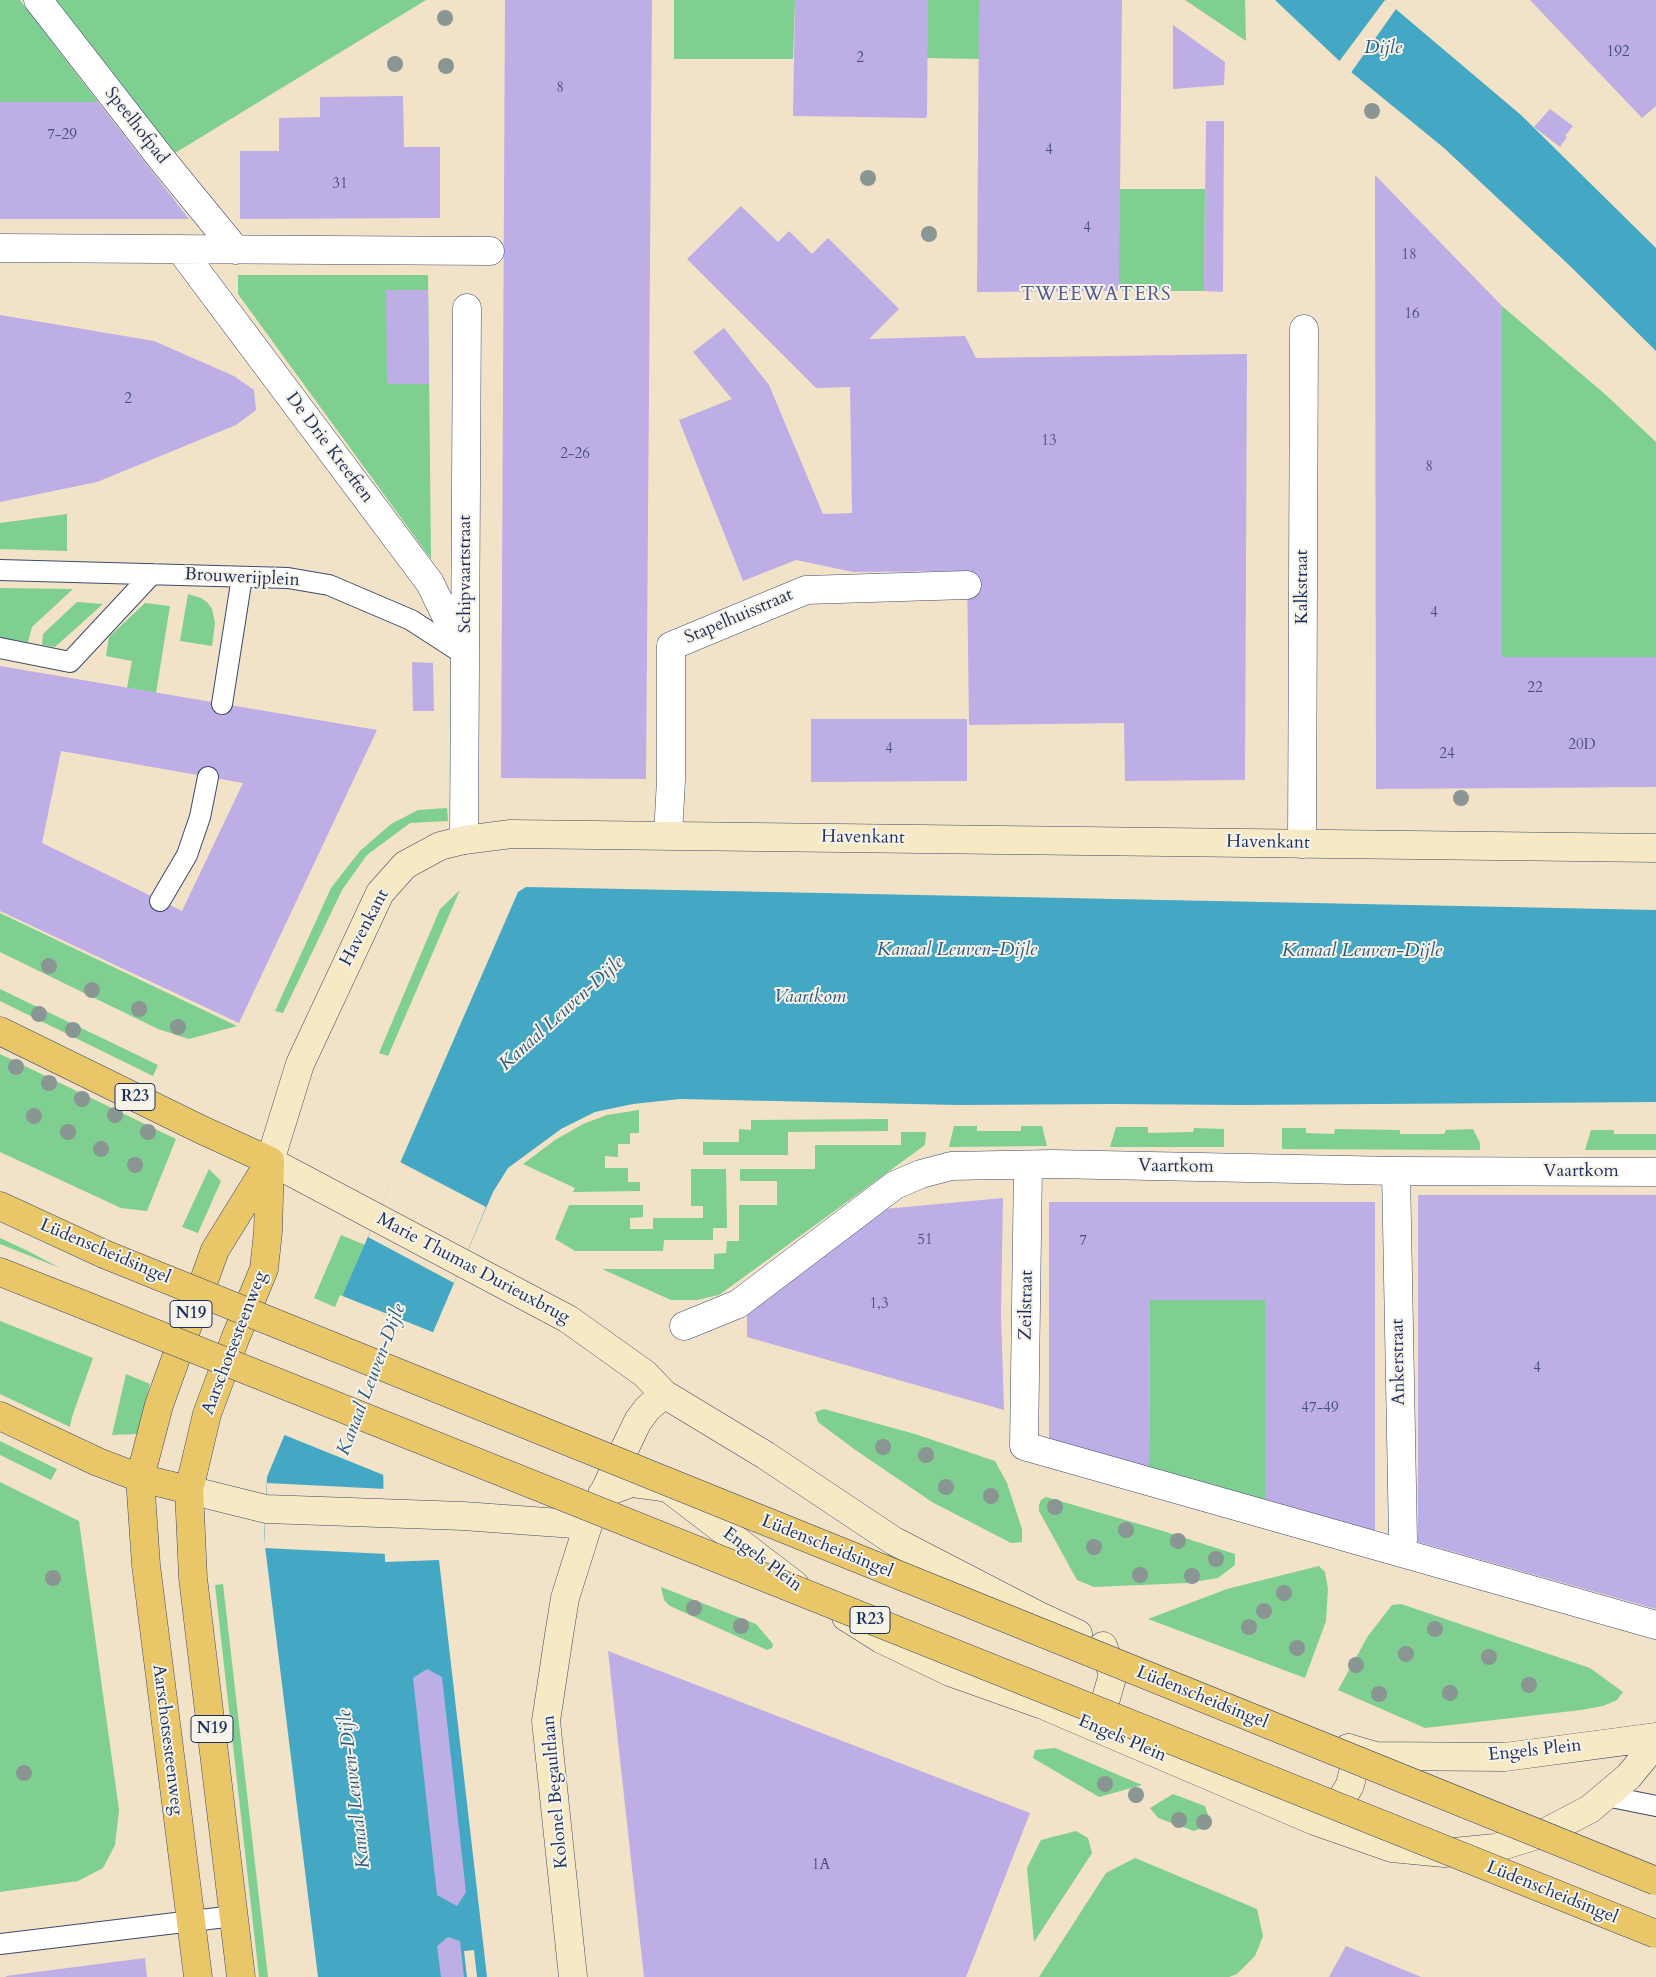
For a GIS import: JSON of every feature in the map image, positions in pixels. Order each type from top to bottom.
[{"type":"main road","name":"R23","points":[[0,1031],[270,1161]]},
{"type":"main road","name":"Aarschotsesteenweg","points":[[198,1977],[146,1565],[140,1478],[159,1406],[216,1250],[270,1161]]},
{"type":"main road","name":"Aarschotsesteenweg","points":[[241,1977],[194,1578],[189,1490],[207,1414],[264,1269],[268,1232],[270,1161]]},
{"type":"main road","name":"Lüdenscheidsingel","points":[[0,1206],[104,1254],[1656,1881]]},
{"type":"main road","name":"Lüdenscheidsingel","points":[[0,1272],[1656,1934]]},
{"type":"main road","points":[[0,1416],[80,1455],[140,1478],[189,1490]]},
{"type":"street","name":"Speelhofpad","points":[[38,0],[164,162],[236,250]]},
{"type":"street","points":[[0,248],[490,251]]},
{"type":"street","name":"De Drie Kreeften","points":[[180,249],[430,583],[465,655]]},
{"type":"street","name":"Schipvaartstraat","points":[[464,840],[467,308]]},
{"type":"street","name":"Kalkstraat","points":[[1302,844],[1304,329]]},
{"type":"street","name":"Stapelhuisstraat","points":[[668,835],[671,780],[671,646],[806,590],[967,585]]},
{"type":"street","name":"Havenkant","points":[[270,1161],[300,1064],[380,893],[405,865],[440,846],[464,840],[511,834],[668,835],[1656,848]]},
{"type":"street","name":"Marie Thumas Durieuxbrug","points":[[270,1161],[568,1319],[645,1374],[664,1394]]},
{"type":"street","name":"Vaartkom","points":[[684,1326],[738,1304],[896,1185],[921,1174],[951,1166],[1028,1164],[1396,1171],[1656,1172]]},
{"type":"street","name":"Zeilstraat","points":[[1028,1164],[1024,1446],[1402,1553]]},
{"type":"street","name":"Ankerstraat","points":[[1396,1171],[1402,1553]]},
{"type":"street","points":[[602,1494],[638,1421],[647,1408],[664,1394]]},
{"type":"street","name":"Engels Plein","points":[[664,1394],[765,1455],[894,1541],[1039,1616],[1247,1713],[1375,1756],[1505,1757],[1656,1737]]},
{"type":"street","name":"Engels Plein","points":[[602,1494],[631,1482],[668,1488],[812,1598],[881,1639],[950,1672],[1043,1705],[1315,1821],[1392,1848],[1444,1853],[1495,1848],[1544,1833],[1590,1809],[1629,1776],[1656,1743]]},
{"type":"street","points":[[189,1490],[266,1509],[463,1516],[588,1525]]},
{"type":"street","name":"Kolonel Begaultlaan","points":[[573,1977],[546,1721],[565,1598],[588,1525],[602,1494]]},
{"type":"street","points":[[1402,1553],[1656,1625]]},
{"type":"street","points":[[1082,1721],[1105,1702],[1113,1674],[1104,1646]]},
{"type":"street","points":[[1315,1821],[1336,1810],[1350,1785],[1355,1764],[1349,1748]]},
{"type":"lane","name":"Brouwerijplein","points":[[0,570],[288,578],[330,585],[411,620],[465,655]]},
{"type":"lane","points":[[0,648],[70,662],[152,574]]},
{"type":"lane","points":[[222,704],[242,577]]},
{"type":"lane","points":[[160,901],[187,855],[200,817],[208,777]]},
{"type":"lane","points":[[1606,1796],[1656,1806]]},
{"type":"lane","points":[[0,1944],[234,1916]]},
{"type":"green space","points":[[0,0],[20,0],[98,102],[0,102]]},
{"type":"green space","points":[[53,0],[426,0],[175,153]]},
{"type":"green space","points":[[674,0],[795,0],[793,59],[674,59]]},
{"type":"green space","points":[[928,0],[979,0],[979,59],[926,58]]},
{"type":"green space","points":[[1185,0],[1245,0],[1246,41]]},
{"type":"green space","points":[[1119,189],[1205,189],[1204,291],[1119,291]]},
{"type":"green space","points":[[238,275],[428,275],[431,559],[238,294]]},
{"type":"green space","points":[[1502,306],[1606,395],[1656,442],[1656,657],[1502,657]]},
{"type":"green space","points":[[67,514],[67,551],[0,549],[0,523]]},
{"type":"green space","points":[[0,588],[73,589],[32,627],[28,642],[0,638]]},
{"type":"green space","points":[[188,594],[201,598],[212,609],[215,623],[212,646],[180,641]]},
{"type":"green space","points":[[77,602],[103,604],[55,647],[42,645],[43,634]]},
{"type":"green space","points":[[145,603],[170,606],[156,693],[127,688],[132,661],[106,656],[109,637]]},
{"type":"green space","points":[[447,808],[448,821],[410,823],[367,855],[342,890],[283,1013],[275,1011],[331,888],[360,851],[391,824],[418,810]]},
{"type":"green space","points":[[460,890],[388,1056],[379,1053],[440,909]]},
{"type":"green space","points":[[0,913],[237,1026],[189,1039],[158,1029],[0,952]]},
{"type":"green space","points":[[0,989],[158,1065],[153,1076],[0,1001]]},
{"type":"green space","points":[[0,1054],[176,1139],[147,1211],[121,1208],[0,1152]]},
{"type":"green space","points":[[639,1110],[639,1133],[630,1133],[630,1144],[618,1144],[618,1157],[605,1156],[605,1168],[628,1168],[628,1182],[640,1182],[640,1191],[573,1192],[575,1188],[523,1164],[555,1140],[583,1124],[607,1115]]},
{"type":"green space","points":[[888,1119],[888,1131],[788,1132],[788,1155],[703,1155],[703,1142],[739,1142],[739,1129],[751,1130],[751,1120]]},
{"type":"green space","points":[[954,1126],[977,1126],[977,1131],[1021,1131],[1021,1126],[1042,1126],[1047,1146],[949,1147]]},
{"type":"green space","points":[[1116,1127],[1148,1127],[1148,1133],[1193,1132],[1194,1128],[1224,1129],[1224,1147],[1110,1147]]},
{"type":"green space","points":[[1282,1128],[1306,1128],[1306,1133],[1334,1134],[1335,1129],[1400,1130],[1400,1134],[1444,1134],[1446,1130],[1473,1129],[1480,1143],[1480,1150],[1282,1149]]},
{"type":"green space","points":[[1591,1130],[1614,1130],[1614,1134],[1656,1134],[1656,1150],[1585,1150]]},
{"type":"green space","points":[[901,1132],[926,1132],[925,1145],[719,1295],[697,1300],[671,1300],[602,1269],[714,1269],[714,1254],[726,1253],[727,1241],[739,1241],[739,1205],[777,1205],[777,1181],[740,1181],[740,1169],[815,1169],[815,1145],[901,1145]]},
{"type":"green space","points":[[209,1169],[221,1181],[198,1233],[182,1227]]},
{"type":"green space","points":[[691,1169],[726,1169],[727,1228],[713,1228],[713,1240],[664,1240],[663,1251],[575,1251],[555,1239],[569,1205],[643,1205],[643,1217],[630,1218],[630,1229],[653,1229],[653,1218],[703,1218],[703,1206],[691,1206]]},
{"type":"green space","points":[[341,1235],[365,1245],[337,1308],[314,1298]]},
{"type":"green space","points":[[0,1238],[28,1251],[60,1268],[0,1244]]},
{"type":"green space","points":[[1150,1300],[1265,1300],[1265,1504],[1149,1474]]},
{"type":"green space","points":[[0,1321],[93,1358],[70,1427],[0,1394]]},
{"type":"green space","points":[[126,1374],[150,1384],[137,1434],[112,1435]]},
{"type":"green space","points":[[824,1409],[915,1434],[995,1461],[1007,1483],[1022,1529],[1022,1542],[1011,1543],[932,1502],[818,1422],[815,1412]]},
{"type":"green space","points":[[0,1441],[57,1469],[51,1480],[0,1455]]},
{"type":"green space","points":[[0,1482],[79,1521],[119,1810],[115,1845],[103,1868],[78,1881],[0,1892]]},
{"type":"green space","points":[[1046,1497],[1235,1554],[1235,1565],[1218,1578],[1187,1583],[1094,1587],[1077,1580],[1039,1511],[1041,1500]]},
{"type":"green space","points":[[1319,1566],[1325,1572],[1328,1589],[1326,1621],[1305,1678],[1148,1619],[1227,1589]]},
{"type":"green space","points":[[223,1584],[268,1977],[259,1977],[215,1585]]},
{"type":"green space","points":[[661,1587],[756,1624],[773,1644],[772,1648],[767,1650],[670,1606],[664,1600]]},
{"type":"green space","points":[[1401,1604],[1590,1668],[1623,1692],[1617,1700],[1603,1706],[1581,1710],[1425,1728],[1338,1690],[1368,1636],[1392,1605]]},
{"type":"green space","points":[[1055,1748],[1142,1785],[1099,1797],[1033,1758],[1035,1750]]},
{"type":"green space","points":[[1173,1794],[1205,1806],[1211,1824],[1194,1831],[1158,1818],[1150,1808]]},
{"type":"green space","points":[[1076,1831],[1088,1838],[1092,1853],[1034,1942],[1027,1868],[1041,1840]]},
{"type":"green space","points":[[1135,1858],[1257,1909],[1263,1936],[1255,1956],[1237,1974],[1229,1977],[1039,1977],[1106,1873]]},
{"type":"water","name":"Dijle","points":[[1275,0],[1385,0],[1521,115],[1656,248],[1656,351],[1569,265],[1444,148],[1351,72]]},
{"type":"water","name":"Kanaal Leuven-Dijle","points":[[526,887],[1656,910],[1656,1102],[959,1105],[680,1099],[633,1104],[595,1112],[561,1129],[508,1168],[493,1192],[434,1330],[383,1464],[385,1562],[439,1560],[487,1977],[318,1977],[264,1538],[267,1477],[343,1294],[518,892]]},
{"type":"pier","points":[[1385,0],[1396,9],[1350,74],[1338,63]]},
{"type":"pier","points":[[400,1162],[486,1207],[454,1283],[368,1237]]},
{"type":"pier","points":[[340,1295],[435,1333],[386,1464],[386,1476],[282,1434]]},
{"type":"pier","points":[[267,1483],[386,1489],[387,1554],[264,1548]]},
{"type":"pier","points":[[474,1950],[477,1977],[467,1977],[464,1951]]},
{"type":"building","points":[[505,0],[652,0],[646,779],[501,778]]},
{"type":"building","points":[[795,0],[928,0],[926,118],[793,116]]},
{"type":"building","points":[[979,0],[1122,0],[1119,291],[977,292]]},
{"type":"building","points":[[1530,0],[1656,0],[1656,106],[1642,118]]},
{"type":"building","points":[[1173,25],[1225,62],[1224,85],[1173,89]]},
{"type":"building","points":[[403,96],[404,147],[440,147],[440,218],[240,219],[240,151],[279,151],[279,118],[320,117],[320,97]]},
{"type":"building","points":[[0,102],[98,102],[189,219],[0,219]]},
{"type":"building","points":[[1550,109],[1573,126],[1565,136],[1567,137],[1560,147],[1534,127]]},
{"type":"building","points":[[1206,121],[1224,121],[1223,292],[1204,291]]},
{"type":"building","points":[[1375,175],[1502,306],[1502,657],[1656,657],[1656,787],[1376,789]]},
{"type":"building","points":[[741,206],[778,242],[789,231],[812,254],[828,238],[899,309],[869,339],[965,336],[976,358],[1247,354],[1245,780],[1125,781],[1124,723],[969,725],[967,571],[853,572],[796,560],[743,581],[679,420],[732,399],[693,352],[724,328],[769,385],[823,514],[852,513],[850,387],[816,388],[687,259]]},
{"type":"building","points":[[386,290],[428,290],[429,384],[387,384]]},
{"type":"building","points":[[0,315],[154,341],[234,376],[254,390],[256,410],[236,425],[97,482],[0,502]]},
{"type":"building","points":[[412,662],[433,663],[434,711],[413,711]]},
{"type":"building","points":[[0,666],[377,730],[239,1023],[0,911]],"holes":[[[61,751],[243,783],[182,911],[42,843]]]},
{"type":"building","points":[[811,719],[967,719],[967,781],[811,782]]},
{"type":"building","points":[[1418,1195],[1656,1195],[1656,1609],[1418,1542]]},
{"type":"building","points":[[1003,1198],[1001,1313],[1004,1410],[747,1337],[747,1313],[884,1209]]},
{"type":"building","points":[[1049,1202],[1375,1202],[1375,1539],[1265,1504],[1265,1300],[1150,1300],[1149,1474],[1049,1448]]},
{"type":"building","points":[[608,1651],[1030,1813],[966,1977],[644,1977]]},
{"type":"building","points":[[427,1669],[442,1677],[466,1892],[457,1906],[437,1895],[413,1678]]},
{"type":"building","points":[[448,1937],[460,1941],[464,1977],[441,1977],[437,1946]]},
{"type":"building","points":[[1346,1946],[1421,1977],[1329,1977]]},
{"type":"building","points":[[145,1958],[147,1977],[6,1977],[6,1976]]},
{"type":"district","name":"TWEEWATERS","points":[[1096,296]]}]
